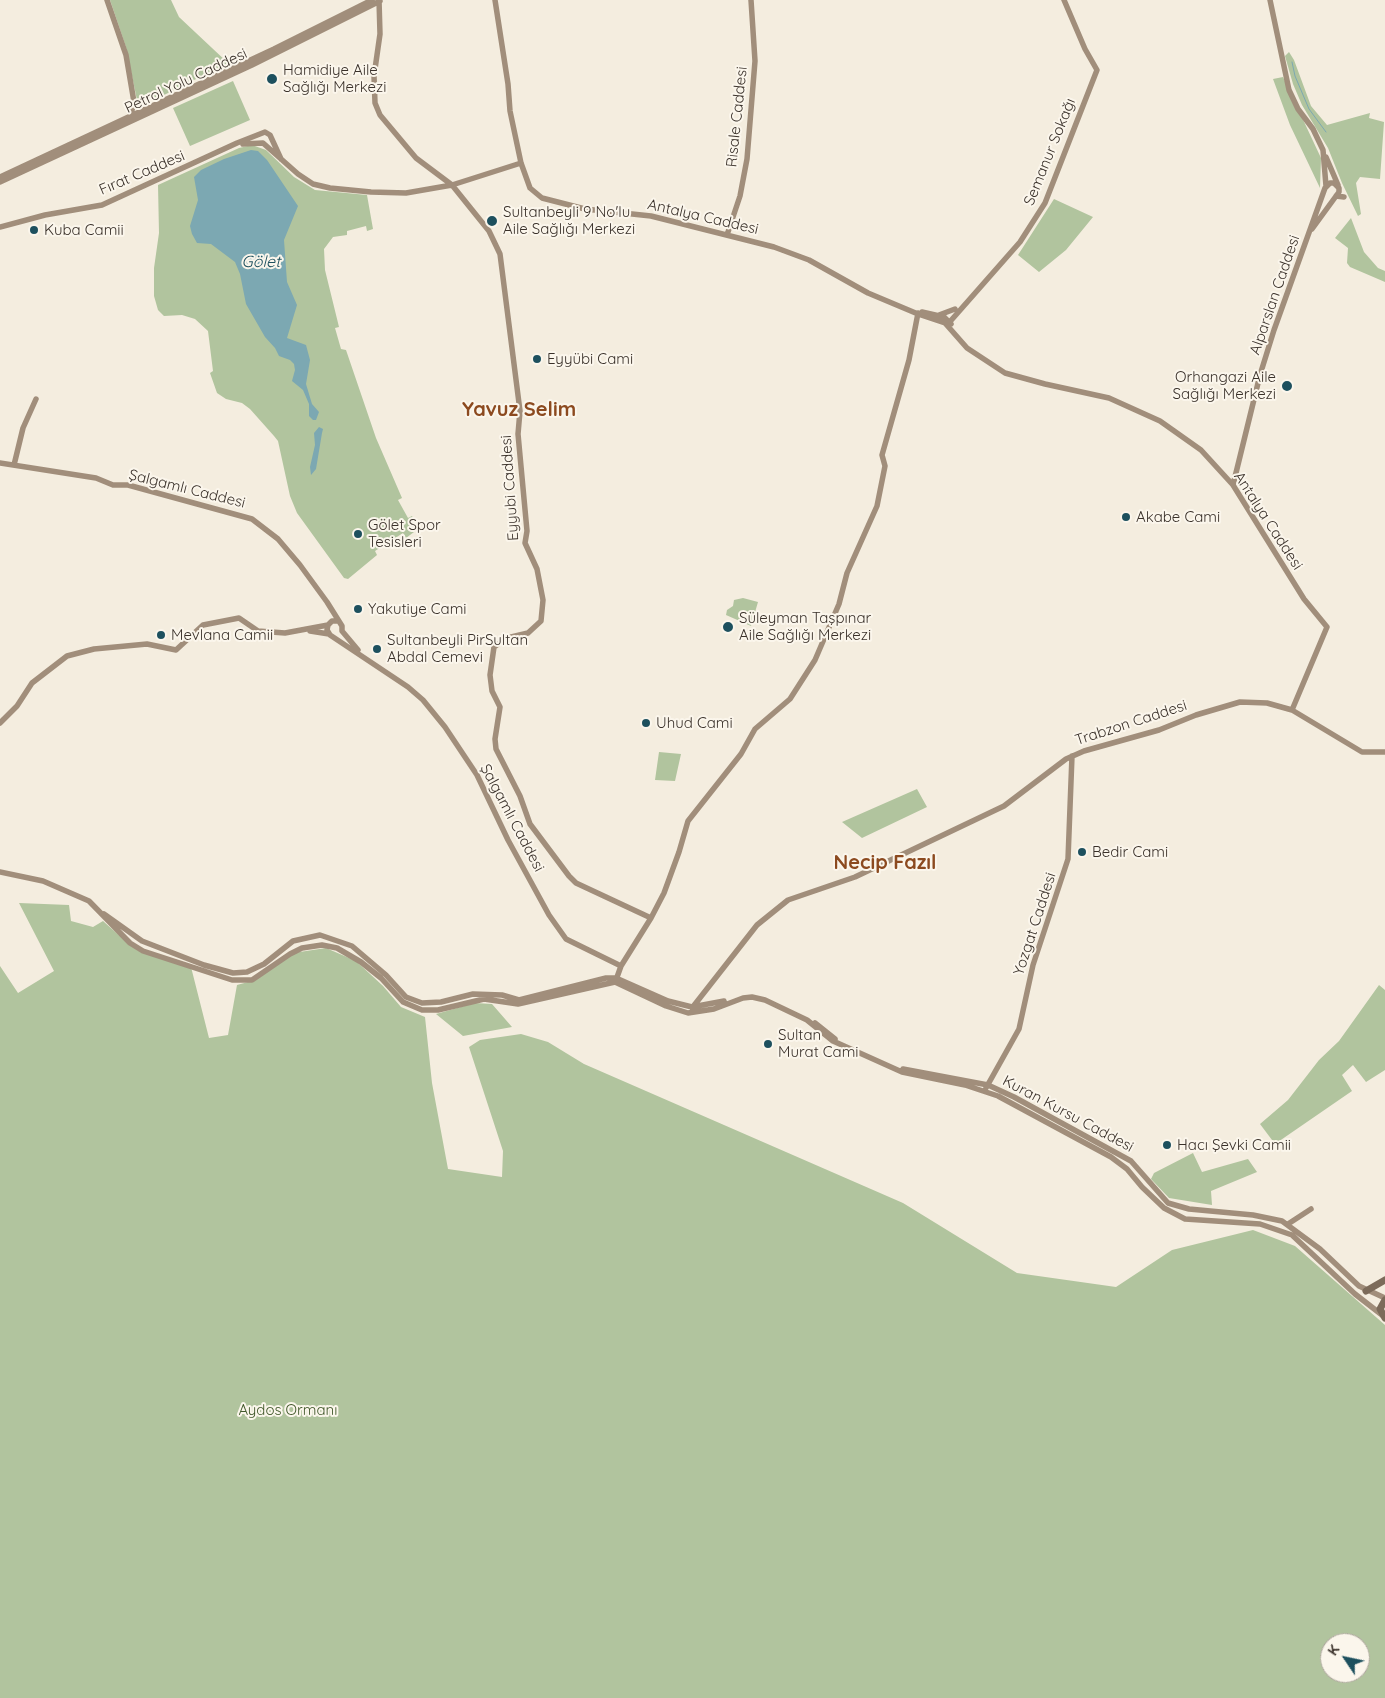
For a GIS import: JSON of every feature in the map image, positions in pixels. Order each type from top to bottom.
[{"type":"main road","points":[[1366,1291],[1385,1280]]},
{"type":"main road","points":[[1383,1316],[1380,1305],[1385,1299]]},
{"type":"street","points":[[108,0],[126,55],[134,102],[130,114]]},
{"type":"street","name":"Petrol Yolu Caddesi","points":[[266,55],[372,0]]},
{"type":"street","name":"Antalya Caddesi","points":[[495,0],[508,84],[510,111],[521,162],[530,188],[542,198],[585,209],[651,216],[774,247],[809,260],[868,293],[947,322]]},
{"type":"street","name":"Risale Caddesi","points":[[727,235],[740,196],[746,159],[755,61],[751,0]]},
{"type":"street","name":"Semanur Sokağı","points":[[947,322],[1020,242],[1045,203],[1097,70],[1085,49],[1064,0]]},
{"type":"street","points":[[1270,0],[1289,90],[1298,109],[1313,129],[1323,150],[1336,192]]},
{"type":"street","name":"Petrol Yolu Caddesi","points":[[0,182],[155,106],[380,1]]},
{"type":"street","name":"Eyyubi Caddesi","points":[[380,1],[380,34],[374,76],[375,103],[380,115],[416,158],[452,185],[489,231],[500,254],[520,411],[518,434],[527,530],[525,543],[537,569],[543,600],[541,621],[528,633],[507,638],[494,647],[490,674],[492,691],[500,707],[495,739],[496,749],[520,796],[530,824],[569,876],[576,883],[651,918]]},
{"type":"street","points":[[134,102],[144,108]]},
{"type":"street","name":"Petrol Yolu Caddesi","points":[[0,177],[130,114],[155,106]]},
{"type":"street","points":[[263,133],[260,137],[263,143],[305,179],[323,187],[406,193],[452,185],[521,162]]},
{"type":"street","points":[[232,146],[267,133],[271,136],[281,159]]},
{"type":"street","points":[[232,146],[252,142],[269,142],[271,136]]},
{"type":"street","name":"Fırat Caddesi","points":[[0,227],[45,215],[102,205],[232,146]]},
{"type":"street","points":[[1323,150],[1327,194],[1336,192]]},
{"type":"street","points":[[1312,229],[1326,187],[1332,183],[1336,192]]},
{"type":"street","points":[[1312,229],[1336,192]]},
{"type":"street","name":"Alparslan Caddesi","points":[[1233,485],[1260,375],[1300,256],[1312,229]]},
{"type":"street","points":[[939,315],[958,308]]},
{"type":"street","points":[[100,911],[142,940],[204,966],[233,973],[248,972],[264,964],[292,941],[320,935],[352,946],[386,975],[406,997],[422,1003],[484,998],[518,1004],[616,980],[621,966],[651,918],[669,881],[688,821],[741,754],[755,729],[790,699],[815,660],[839,604],[847,573],[877,506],[885,466],[882,455],[909,360],[916,312]]},
{"type":"street","name":"Antalya Caddesi","points":[[916,312],[939,315],[947,322],[963,343],[1005,372],[1045,384],[1109,398],[1160,421],[1201,450],[1233,485],[1304,599],[1327,627],[1292,710]]},
{"type":"street","points":[[14,465],[23,428],[36,399]]},
{"type":"street","name":"Şalgamlı Caddesi","points":[[0,463],[96,478],[113,485],[128,485],[252,519],[278,539],[300,565],[342,626],[342,631],[362,654],[423,700],[445,728],[477,774],[507,838],[549,915],[566,939],[621,966]]},
{"type":"street","points":[[329,607],[328,624],[332,635]]},
{"type":"street","points":[[0,723],[17,706],[32,683],[67,656],[94,649],[147,644],[176,650],[203,625],[238,618],[258,632],[308,630],[332,635],[362,654]]},
{"type":"street","points":[[308,630],[337,621]]},
{"type":"street","points":[[332,635],[342,631]]},
{"type":"street","name":"Trabzon Caddesi","points":[[688,1013],[757,925],[788,900],[855,877],[1004,806],[1072,756],[1152,732],[1196,715],[1240,702],[1268,703],[1292,710],[1362,752],[1385,752]]},
{"type":"street","name":"Yozgat Caddesi","points":[[986,1088],[1018,1029],[1033,965],[1068,859],[1072,756]]},
{"type":"street","points":[[0,872],[49,883],[89,901],[130,943],[142,951],[232,980],[252,980],[290,954],[302,948],[322,945],[337,948],[361,962],[382,978],[403,1002],[413,1008],[438,1010],[467,998]]},
{"type":"street","name":"Kuran Kursu Caddesi","points":[[616,980],[668,1001],[692,1008],[709,1006],[743,996],[753,995],[767,998],[808,1016],[836,1039],[903,1069],[986,1088],[1052,1116],[1105,1145],[1132,1163],[1168,1203],[1189,1210],[1253,1215],[1288,1224],[1320,1249],[1366,1291],[1385,1299]]},
{"type":"street","name":"Kuran Kursu Caddesi","points":[[616,980],[666,1006],[688,1013],[714,1009],[743,998],[759,999],[795,1013],[833,1041],[902,1072],[986,1088],[1111,1157],[1127,1169],[1164,1208],[1185,1219],[1260,1224],[1292,1235],[1383,1316]]},
{"type":"street","points":[[1127,1169],[1128,1165],[1132,1163]]},
{"type":"street","points":[[1136,1180],[1142,1182],[1144,1176]]},
{"type":"street","points":[[1288,1224],[1311,1209]]},
{"type":"green space","points":[[110,0],[171,0],[179,17],[228,63],[160,97],[137,100],[126,47]]},
{"type":"green space","points":[[1289,52],[1294,60],[1311,106],[1327,125],[1370,113],[1369,118],[1384,122],[1380,179],[1360,177],[1356,183],[1361,214],[1358,216],[1328,148],[1302,105],[1293,84],[1285,56]]},
{"type":"green space","points":[[1283,77],[1321,158],[1320,188],[1290,125],[1273,79]]},
{"type":"green space","points":[[233,81],[250,120],[190,146],[173,108]]},
{"type":"green space","points":[[252,145],[266,150],[294,177],[315,190],[367,195],[373,229],[367,231],[366,226],[347,231],[347,235],[333,237],[324,249],[325,270],[339,327],[335,328],[341,349],[346,350],[376,438],[402,498],[398,500],[408,518],[412,516],[418,529],[406,538],[403,533],[375,551],[377,555],[348,579],[344,578],[297,513],[290,496],[278,441],[250,409],[242,403],[226,399],[217,393],[210,373],[213,371],[208,331],[195,319],[182,315],[164,316],[158,310],[154,296],[154,268],[159,233],[158,185],[239,148]]},
{"type":"green space","points":[[1054,199],[1093,217],[1066,250],[1039,272],[1018,255]]},
{"type":"green space","points":[[1351,218],[1364,252],[1378,268],[1385,271],[1385,282],[1350,267],[1347,263],[1348,248],[1335,238]]},
{"type":"green space","points":[[743,598],[758,602],[751,626],[726,615],[727,610],[733,606],[734,600]]},
{"type":"green space","points":[[659,752],[681,754],[675,781],[655,780]]},
{"type":"green space","points":[[917,789],[927,807],[862,838],[842,822]]},
{"type":"green space","name":"Aydos Ormanı","points":[[19,903],[69,905],[71,921],[93,927],[103,921],[131,946],[191,967],[209,1038],[228,1035],[237,985],[248,982],[293,953],[326,948],[356,961],[383,986],[401,1007],[425,1017],[432,1083],[448,1169],[502,1177],[503,1151],[469,1047],[480,1040],[521,1034],[548,1042],[584,1064],[903,1203],[1017,1273],[1116,1287],[1172,1250],[1253,1230],[1295,1246],[1385,1325],[1385,1698],[0,1698],[0,966],[18,993],[54,971]]},
{"type":"green space","points":[[1379,985],[1385,990],[1385,1070],[1366,1082],[1353,1065],[1342,1075],[1352,1091],[1275,1144],[1260,1124],[1288,1100],[1319,1060],[1339,1041]]},
{"type":"green space","points":[[475,1003],[492,1004],[512,1027],[463,1036],[436,1014]]},
{"type":"green space","points":[[1193,1153],[1202,1172],[1248,1159],[1257,1172],[1211,1191],[1212,1205],[1169,1198],[1151,1179],[1154,1173]]},
{"type":"water","name":"Gölet","points":[[251,150],[258,151],[267,160],[298,206],[284,240],[287,282],[297,305],[287,338],[306,345],[310,360],[306,384],[312,404],[319,412],[316,420],[309,416],[309,404],[303,390],[292,381],[295,370],[294,364],[290,360],[279,356],[275,348],[265,337],[246,304],[240,274],[235,262],[211,244],[197,243],[190,226],[198,200],[194,177],[201,170],[224,159]]},
{"type":"water","points":[[319,427],[323,429],[316,469],[311,475],[310,467],[315,445],[314,433]]},
{"type":"waterway","points":[[1292,62],[1295,76],[1309,109],[1326,132]]},
{"type":"place","name":"Hamidiye Aile Sağlığı Merkezi","points":[[272,79]]},
{"type":"place","name":"Sultanbeyli 9 No'lu Aile Sağlığı Merkezi","points":[[492,221]]},
{"type":"place","name":"Kuba Camii","points":[[34,230]]},
{"type":"place","name":"Eyyübi Cami","points":[[537,359]]},
{"type":"place","name":"Orhangazi Aile Sağlığı Merkezi","points":[[1287,386]]},
{"type":"place","name":"Akabe Cami","points":[[1126,517]]},
{"type":"place","name":"Gölet Spor Tesisleri","points":[[358,534]]},
{"type":"place","name":"Yakutiye Cami","points":[[358,609]]},
{"type":"place","name":"Süleyman Taşpınar Aile Sağlığı Merkezi","points":[[728,627]]},
{"type":"place","name":"Mevlana Camii","points":[[161,635]]},
{"type":"place","name":"Sultanbeyli PirSultan Abdal Cemevi","points":[[377,649]]},
{"type":"place","name":"Uhud Cami","points":[[646,723]]},
{"type":"place","name":"Bedir Cami","points":[[1082,852]]},
{"type":"place","name":"Sultan Murat Cami","points":[[768,1044]]},
{"type":"place","name":"Hacı Şevki Camii","points":[[1167,1145]]},
{"type":"district","name":"Yavuz Selim","points":[[519,410]]},
{"type":"district","name":"Necip Fazıl","points":[[885,863]]}]
